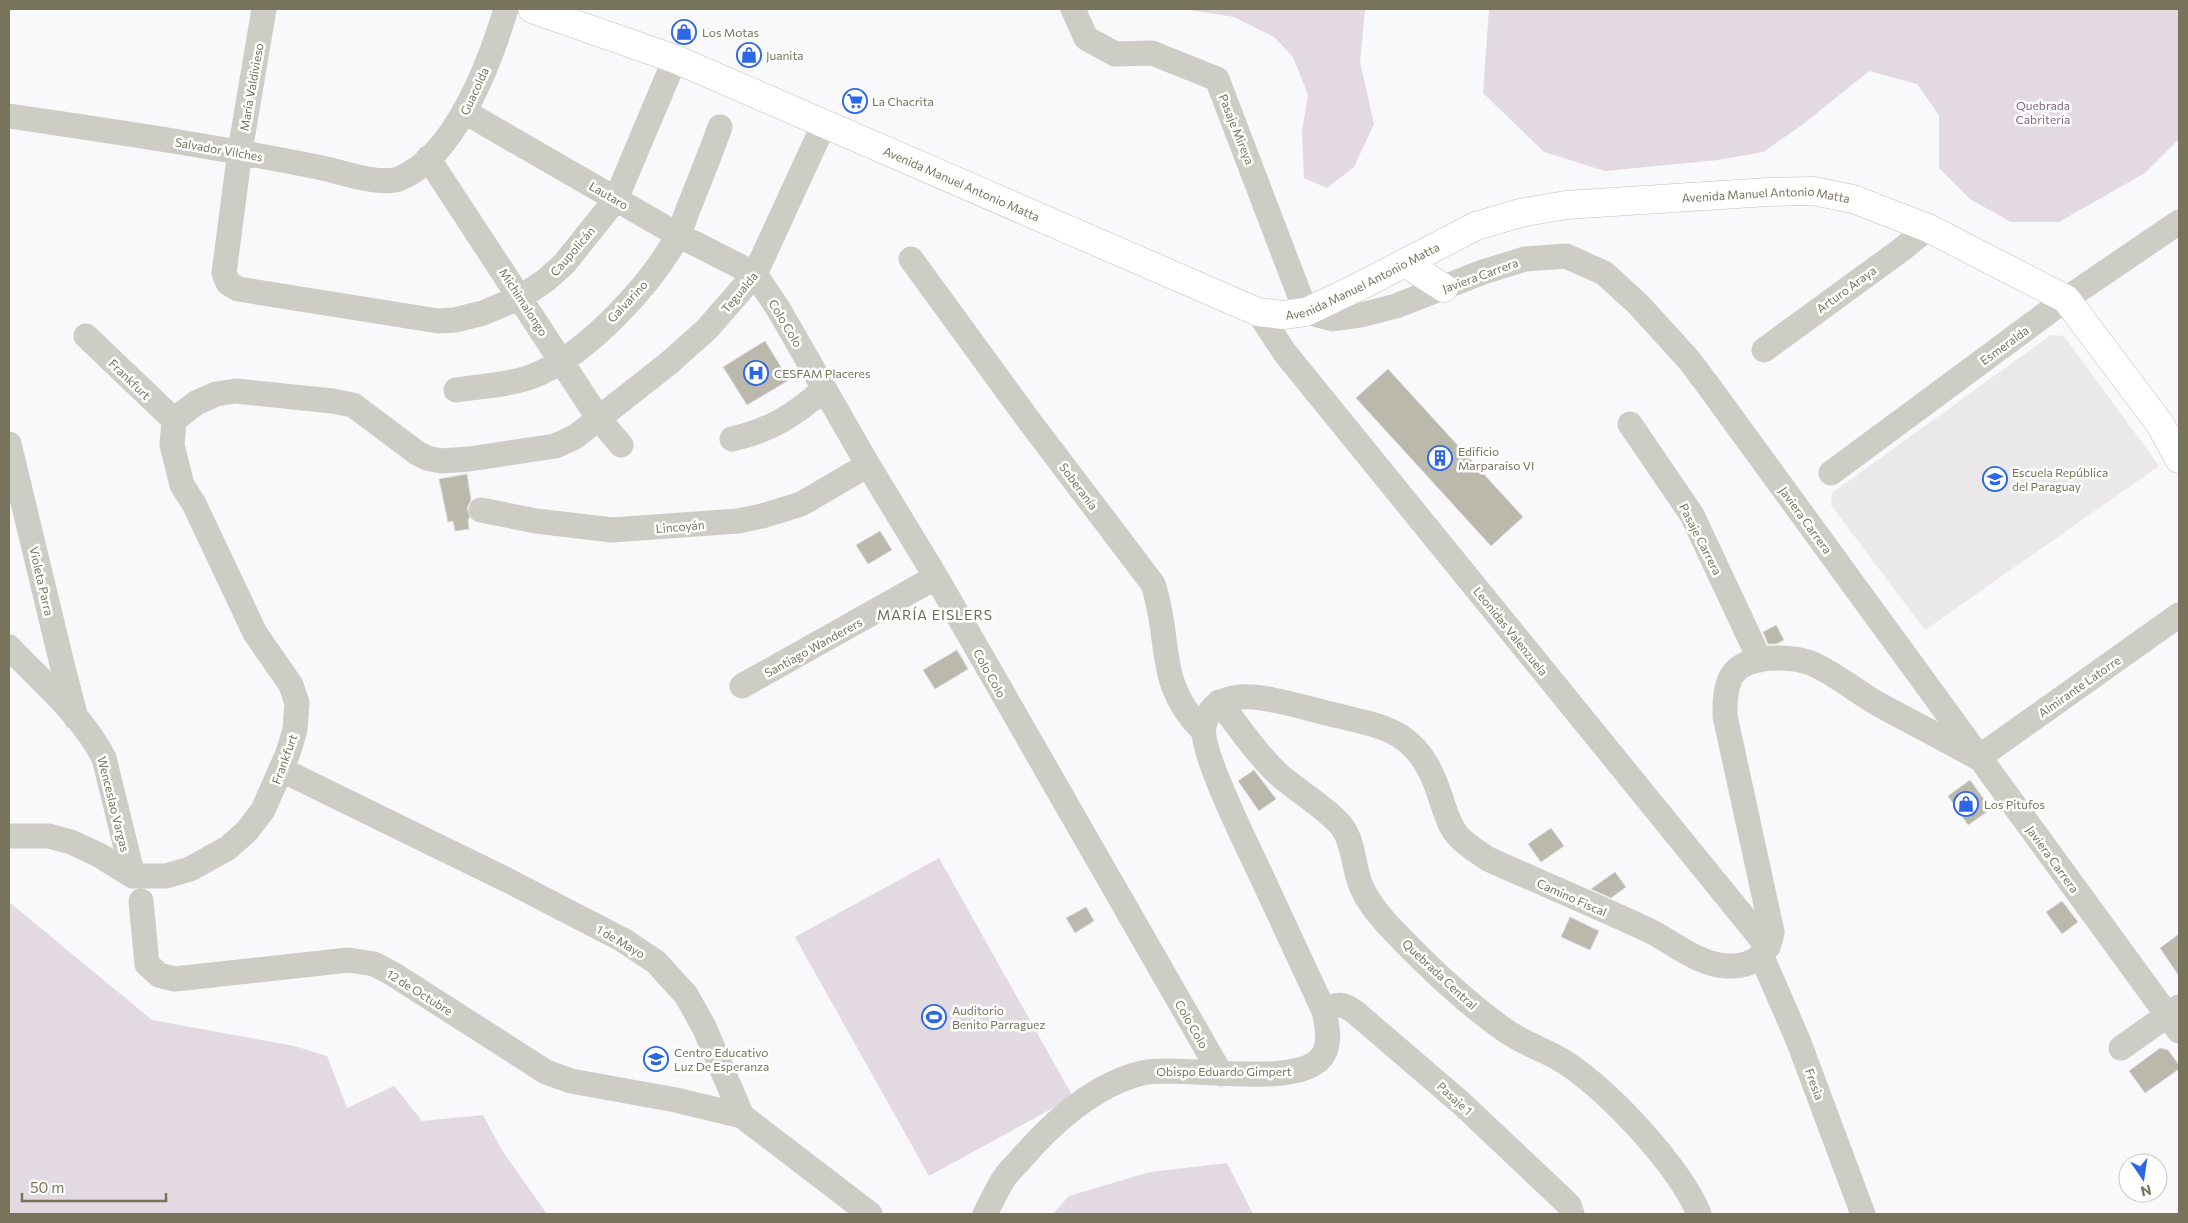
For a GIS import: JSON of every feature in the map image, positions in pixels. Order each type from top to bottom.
[{"type":"main road","name":"Avenida Manuel Antonio Matta","points":[[532,9],[676,59],[1258,312],[1283,315],[1306,312],[1451,238],[1489,221],[1566,205],[1768,192],[1813,191],[1852,199],[1928,228],[2066,299],[2160,424],[2179,459]]},
{"type":"main road","points":[[1405,263],[1444,288]]},
{"type":"main road","name":"Avenida Manuel Antonio Matta","points":[[2160,424],[2179,442]]},
{"type":"street","name":"María Valdivieso","points":[[228,283],[224,273],[240,151],[264,9]]},
{"type":"street","name":"Guacolda","points":[[426,160],[450,137],[465,112],[498,36],[506,9]]},
{"type":"street","name":"Pasaje Mireya","points":[[1073,9],[1086,38],[1115,54],[1152,53],[1217,79],[1306,312]]},
{"type":"street","name":"Caupolicán","points":[[228,283],[238,289],[438,321],[455,320],[483,313],[521,297],[546,280],[564,264],[616,199],[676,59]]},
{"type":"street","name":"Lautaro","points":[[465,112],[678,235],[755,274]]},
{"type":"street","name":"Salvador Vilches","points":[[9,116],[240,151],[389,181],[408,175],[426,160]]},
{"type":"street","name":"Tegualda","points":[[599,419],[669,363],[707,329],[755,274],[824,124]]},
{"type":"street","name":"Galvarino","points":[[456,390],[521,380],[538,374],[561,360],[594,334],[627,303],[664,258],[678,235],[720,128]]},
{"type":"street","name":"Michimalongo","points":[[426,160],[521,297],[599,419],[622,445]]},
{"type":"street","name":"Esmeralda","points":[[1831,473],[2066,299],[2179,222]]},
{"type":"street","name":"Arturo Araya","points":[[1764,350],[1901,250],[1928,228]]},
{"type":"street","name":"Javiera Carrera","points":[[1306,312],[1333,319],[1362,315],[1396,306],[1483,272],[1525,259],[1566,256],[1604,272],[1638,304],[1689,360],[1978,758],[2175,1017]]},
{"type":"street","name":"Soberanía","points":[[911,259],[1027,418],[1153,584],[1158,600],[1170,682],[1190,718],[1203,731]]},
{"type":"street","name":"Colo Colo","points":[[755,274],[779,310],[868,465],[936,577],[1221,1074]]},
{"type":"street","name":"Leonidas Valenzuela","points":[[1258,312],[1285,353],[1765,952]]},
{"type":"street","name":"Frankfurt","points":[[86,336],[174,420],[172,445],[182,485],[194,504],[255,632],[291,685],[297,703],[295,730],[282,770],[263,810],[247,831],[228,848],[207,861],[166,876],[132,876]]},
{"type":"street","points":[[732,439],[756,434],[773,427],[805,406],[824,389]]},
{"type":"street","points":[[174,420],[196,403],[216,394],[236,391],[332,401],[353,405],[417,453],[427,458],[441,460],[487,456],[555,446],[575,437],[599,419]]},
{"type":"street","name":"Pasaje Carrera","points":[[1630,424],[1692,515],[1760,660]]},
{"type":"street","name":"Violeta Parra","points":[[9,444],[15,496],[76,718]]},
{"type":"street","name":"Lincoyán","points":[[480,510],[536,521],[612,530],[738,521],[762,516],[800,504],[868,465]]},
{"type":"street","name":"Santiago Wanderers","points":[[742,686],[936,577]]},
{"type":"street","name":"Almirante Latorre","points":[[1978,758],[2179,615]]},
{"type":"street","name":"Wenceslao Vargas","points":[[9,647],[97,743],[104,758],[132,876]]},
{"type":"street","points":[[1765,952],[1772,932],[1771,923],[1726,716],[1725,694],[1731,677],[1742,667],[1760,660],[1794,658],[1812,664],[1836,676],[1878,703],[1978,758]]},
{"type":"street","name":"Camino Fiscal","points":[[1219,702],[1238,697],[1263,698],[1367,724],[1400,736],[1422,756],[1428,766],[1449,821],[1457,835],[1488,859],[1649,931],[1706,961],[1728,966],[1748,963],[1765,952]]},
{"type":"street","points":[[1219,702],[1207,717],[1203,731],[1214,770],[1226,800],[1324,1011]]},
{"type":"street","name":"Quebrada Central","points":[[1219,702],[1251,745],[1276,772],[1342,826],[1351,844],[1361,888],[1387,924],[1453,989],[1490,1019],[1507,1032],[1556,1057],[1578,1072],[1622,1110],[1653,1144],[1695,1202],[1699,1214]]},
{"type":"street","name":"1 de Mayo","points":[[282,770],[507,880],[623,940],[656,962],[686,995],[704,1027],[742,1116],[870,1214]]},
{"type":"street","points":[[9,836],[49,836],[71,842],[98,855],[132,876]]},
{"type":"street","name":"12 de Octubre","points":[[141,902],[147,964],[159,975],[174,979],[349,960],[374,964],[393,974],[546,1072],[571,1081],[676,1100],[742,1116]]},
{"type":"street","name":"Fresia","points":[[1765,952],[1863,1214]]},
{"type":"street","name":"Pasaje 1","points":[[1324,1011],[1339,1004],[1345,1005],[1356,1013],[1461,1103],[1569,1211]]},
{"type":"street","name":"Obispo Eduardo Gimpert","points":[[985,1214],[1004,1179],[1035,1143],[1078,1106],[1109,1085],[1142,1073],[1158,1071],[1192,1071],[1221,1074],[1301,1070],[1314,1065],[1322,1056],[1327,1045],[1328,1031],[1324,1011]]},
{"type":"street","points":[[2121,1048],[2175,1017]]},
{"type":"shaded area","name":"Escuela República del Paraguay","points":[[2051,335],[2064,336],[2159,466],[1925,630],[1831,505],[1832,493]]},
{"type":"green space","points":[[1183,9],[1365,9],[1360,62],[1374,124],[1354,167],[1327,188],[1304,178],[1302,131],[1308,95],[1293,57],[1274,37],[1234,17]]},
{"type":"green space","name":"Quebrada Cabritería","points":[[1489,9],[2179,9],[2179,139],[2145,173],[2059,222],[2011,222],[1970,199],[1939,168],[1939,115],[1917,84],[1869,71],[1802,125],[1763,152],[1718,160],[1605,171],[1544,152],[1483,93]]},
{"type":"green space","name":"Auditorio Benito Parraguez","points":[[939,858],[1073,1097],[929,1176],[795,937]]},
{"type":"green space","points":[[9,902],[152,1020],[294,1046],[327,1056],[347,1108],[394,1086],[422,1121],[483,1115],[503,1152],[547,1214],[9,1214]]},
{"type":"green space","points":[[1227,1163],[1253,1214],[1053,1214],[1069,1196],[1150,1172]]},
{"type":"building","name":"CESFAM Placeres","points":[[765,341],[789,380],[747,405],[723,367]]},
{"type":"building","name":"Edificio Marparaíso VI","points":[[1388,369],[1523,517],[1491,546],[1356,398]]},
{"type":"building","points":[[467,474],[471,500],[467,508],[470,518],[468,519],[469,529],[455,531],[453,521],[448,522],[439,479]]},
{"type":"building","points":[[880,531],[892,550],[868,564],[856,545]]},
{"type":"building","points":[[1776,625],[1784,640],[1776,644],[1768,644],[1763,632]]},
{"type":"building","points":[[957,650],[968,669],[935,689],[923,670]]},
{"type":"building","points":[[1254,770],[1276,799],[1259,811],[1238,781]]},
{"type":"building","points":[[1970,780],[1991,809],[1968,825],[1948,796]]},
{"type":"building","points":[[1551,828],[1564,846],[1541,862],[1528,844]]},
{"type":"building","points":[[1615,872],[1626,887],[1611,898],[1591,889]]},
{"type":"building","points":[[2062,901],[2078,922],[2062,934],[2046,912]]},
{"type":"building","points":[[1086,907],[1094,921],[1075,933],[1066,918]]},
{"type":"building","points":[[1570,917],[1599,931],[1590,950],[1561,937]]},
{"type":"building","points":[[2179,934],[2179,976],[2160,948]]},
{"type":"building","points":[[2160,1048],[2168,1050],[2179,1065],[2179,1069],[2145,1093],[2129,1071]]},
{"type":"place","name":"Los Motas","points":[[684,32]]},
{"type":"place","name":"Juanita","points":[[749,55]]},
{"type":"place","name":"La Chacrita","points":[[855,101]]},
{"type":"place","name":"CESFAM Placeres","points":[[756,373]]},
{"type":"place","name":"Edificio Marparaíso VI","points":[[1440,458]]},
{"type":"place","name":"Escuela República del Paraguay","points":[[1995,479]]},
{"type":"place","name":"Los Pitufos","points":[[1966,804]]},
{"type":"place","name":"Auditorio Benito Parraguez","points":[[934,1017]]},
{"type":"place","name":"Centro Educativo Luz De Esperanza","points":[[656,1059]]},
{"type":"district","name":"MARÍA EISLERS","points":[[935,614]]}]
